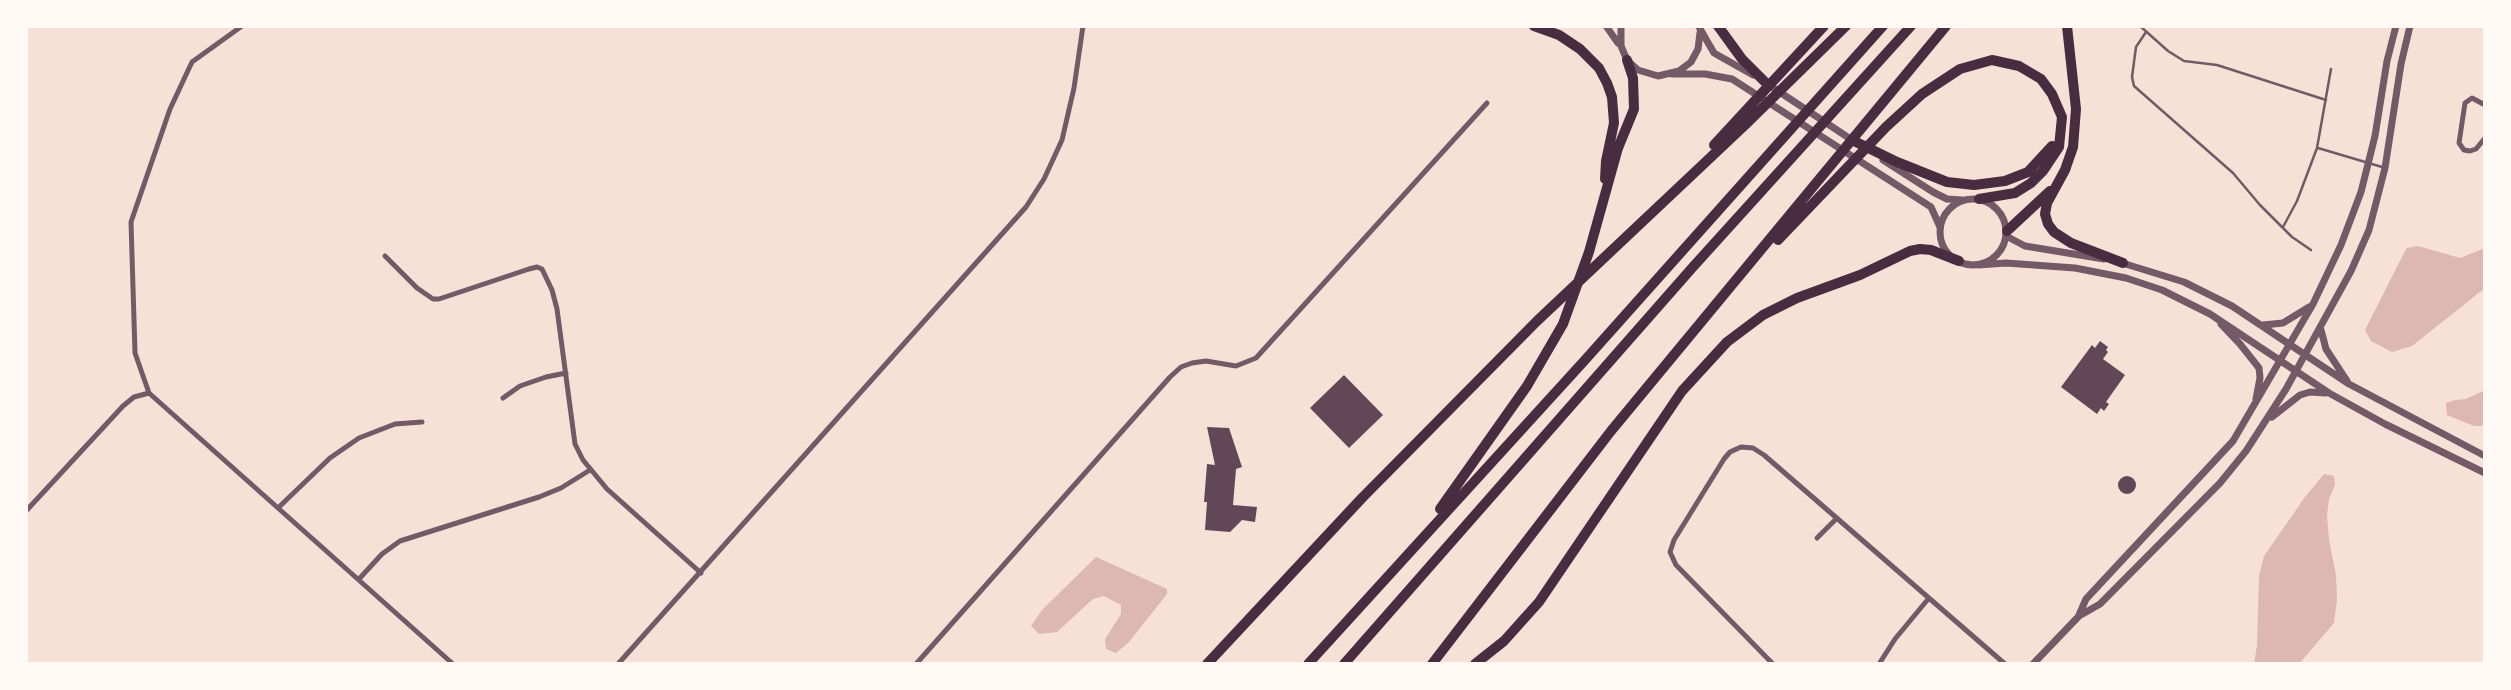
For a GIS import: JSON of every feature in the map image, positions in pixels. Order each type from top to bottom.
[{"type":"highway","points":[[1534,26],[1559,35],[1580,48],[1599,68],[1607,83],[1612,97],[1614,123],[1606,160],[1603,200]]},
{"type":"highway","points":[[1718,26],[1742,59],[1765,82]]},
{"type":"highway","points":[[1207,664],[1362,498],[1536,321],[1743,120],[1784,69],[1824,26]]},
{"type":"highway","points":[[1743,120],[1795,77],[1846,26]]},
{"type":"highway","points":[[1308,664],[1883,26]]},
{"type":"highway","points":[[1344,664],[1911,26]]},
{"type":"highway","points":[[1432,664],[1611,431],[1946,26]]},
{"type":"highway","points":[[2067,26],[2076,109],[2073,146],[2045,214],[2054,232],[2071,243],[2123,263]]},
{"type":"highway","points":[[1419,540],[1527,386],[1563,324],[1589,252],[1618,148],[1634,109],[1633,78],[1625,56]]},
{"type":"highway","points":[[1735,282],[1886,127],[1922,94],[1960,69],[1992,60],[2019,66],[2041,79],[2052,93],[2062,117],[2061,132],[2059,147],[2052,159],[2031,183],[2015,193],[1979,199]]},
{"type":"highway","points":[[1856,142],[1947,183],[1975,185],[2005,181],[2028,172],[2047,154],[2061,132]]},
{"type":"highway","points":[[2006,233],[2057,185]]},
{"type":"highway","points":[[1475,664],[1504,641],[1539,602],[1682,391],[1699,369],[1736,335],[1763,315],[1797,298],[1860,275],[1910,251],[1931,250],[1959,261]]},
{"type":"street","points":[[242,26],[192,62],[170,108],[131,222],[135,353],[149,393],[453,664]]},
{"type":"street","points":[[618,664],[1035,194],[1054,160],[1068,118],[1083,26]]},
{"type":"street","points":[[1606,26],[1625,56],[1644,73],[1658,76],[1705,74],[1732,79],[1931,207],[1940,227],[1942,243],[1952,257],[1959,261],[1978,265],[2045,264],[2126,278],[2162,290],[2210,314],[2329,393],[2485,473]]},
{"type":"street","points":[[1621,26],[1620,38],[1625,56]]},
{"type":"street","points":[[1672,74],[1685,67],[1695,56],[1700,42],[1699,26]]},
{"type":"street","points":[[1699,26],[1710,48],[1720,58],[1765,82],[1933,192],[1947,199],[1979,199],[1998,210],[2006,233],[2004,244],[1994,258],[1978,265]]},
{"type":"street","points":[[2078,616],[2086,598],[2222,453],[2255,406],[2313,304],[2348,230],[2369,164],[2387,61],[2396,26]]},
{"type":"street","points":[[2033,664],[2078,616],[2100,604],[2238,462],[2296,372],[2351,271],[2369,230],[2385,168],[2401,64],[2410,26]]},
{"type":"street","points":[[2485,104],[2472,98],[2465,103],[2459,143],[2464,150],[2470,151],[2476,149],[2485,138]]},
{"type":"street","points":[[916,664],[1170,377],[1192,363],[1206,361],[1236,366],[1256,358],[1487,103]]},
{"type":"street","points":[[1940,227],[1948,210],[1962,200]]},
{"type":"street","points":[[2006,233],[2025,246],[2123,263],[2200,289],[2232,306],[2349,384],[2485,456]]},
{"type":"street","points":[[385,256],[417,288],[433,299],[537,267],[542,270],[552,290],[557,309],[575,444],[590,470],[607,489],[701,573]]},
{"type":"street","points":[[2260,324],[2283,323],[2313,304]]},
{"type":"street","points":[[2210,314],[2255,361],[2260,378],[2255,406]]},
{"type":"street","points":[[2321,328],[2326,349],[2349,384]]},
{"type":"street","points":[[503,398],[520,386],[566,373]]},
{"type":"street","points":[[2266,422],[2300,395],[2310,392],[2329,393]]},
{"type":"street","points":[[26,512],[123,405],[134,397],[149,393]]},
{"type":"street","points":[[279,507],[330,458],[359,438],[395,424],[422,422]]},
{"type":"street","points":[[1773,664],[1676,565],[1671,556],[1672,543],[1724,459],[1730,452],[1741,447],[1753,448],[1764,455],[2005,664]]},
{"type":"street","points":[[359,579],[382,554],[400,541],[538,498],[590,470]]},
{"type":"street","points":[[1817,538],[1837,518]]},
{"type":"street","points":[[1880,664],[1895,639],[1929,598]]},
{"type":"lane","points":[[2140,26],[2168,51],[2184,61],[2217,65],[2326,100]]},
{"type":"lane","points":[[2146,32],[2136,47],[2132,77],[2134,86],[2233,173],[2292,237],[2311,250]]},
{"type":"lane","points":[[2284,227],[2298,201],[2317,148],[2331,69]]},
{"type":"lane","points":[[2317,148],[2385,168]]},
{"type":"shaded area","points":[[2418,246],[2460,258],[2485,248],[2485,288],[2412,346],[2392,352],[2371,341],[2365,330],[2405,251]]},
{"type":"shaded area","points":[[2485,390],[2485,423],[2481,426],[2474,426],[2447,415],[2446,403],[2466,399]]},
{"type":"shaded area","points":[[2324,474],[2334,476],[2335,485],[2329,499],[2327,515],[2336,575],[2334,623],[2299,664],[2254,664],[2259,576],[2264,556]]},
{"type":"shaded area","points":[[1096,557],[1167,589],[1167,594],[1129,642],[1116,653],[1106,649],[1105,639],[1121,614],[1121,605],[1104,596],[1093,599],[1057,632],[1039,634],[1031,626],[1042,610]]},
{"type":"building","points":[[2100,341],[2108,347],[2103,359],[2125,375],[2106,402],[2109,404],[2104,411],[2101,408],[2097,414],[2061,387],[2092,345],[2095,348]]},
{"type":"building","points":[[1344,375],[1383,415],[1349,448],[1310,408]]},
{"type":"building","points":[[1207,427],[1229,428],[1242,467],[1236,469],[1233,505],[1257,507],[1255,522],[1242,520],[1230,532],[1205,530],[1207,464],[1215,465]]},
{"type":"building","points":[[2127,476],[2134,478],[2134,492],[2127,494],[2120,492],[2118,485],[2120,478]]}]
